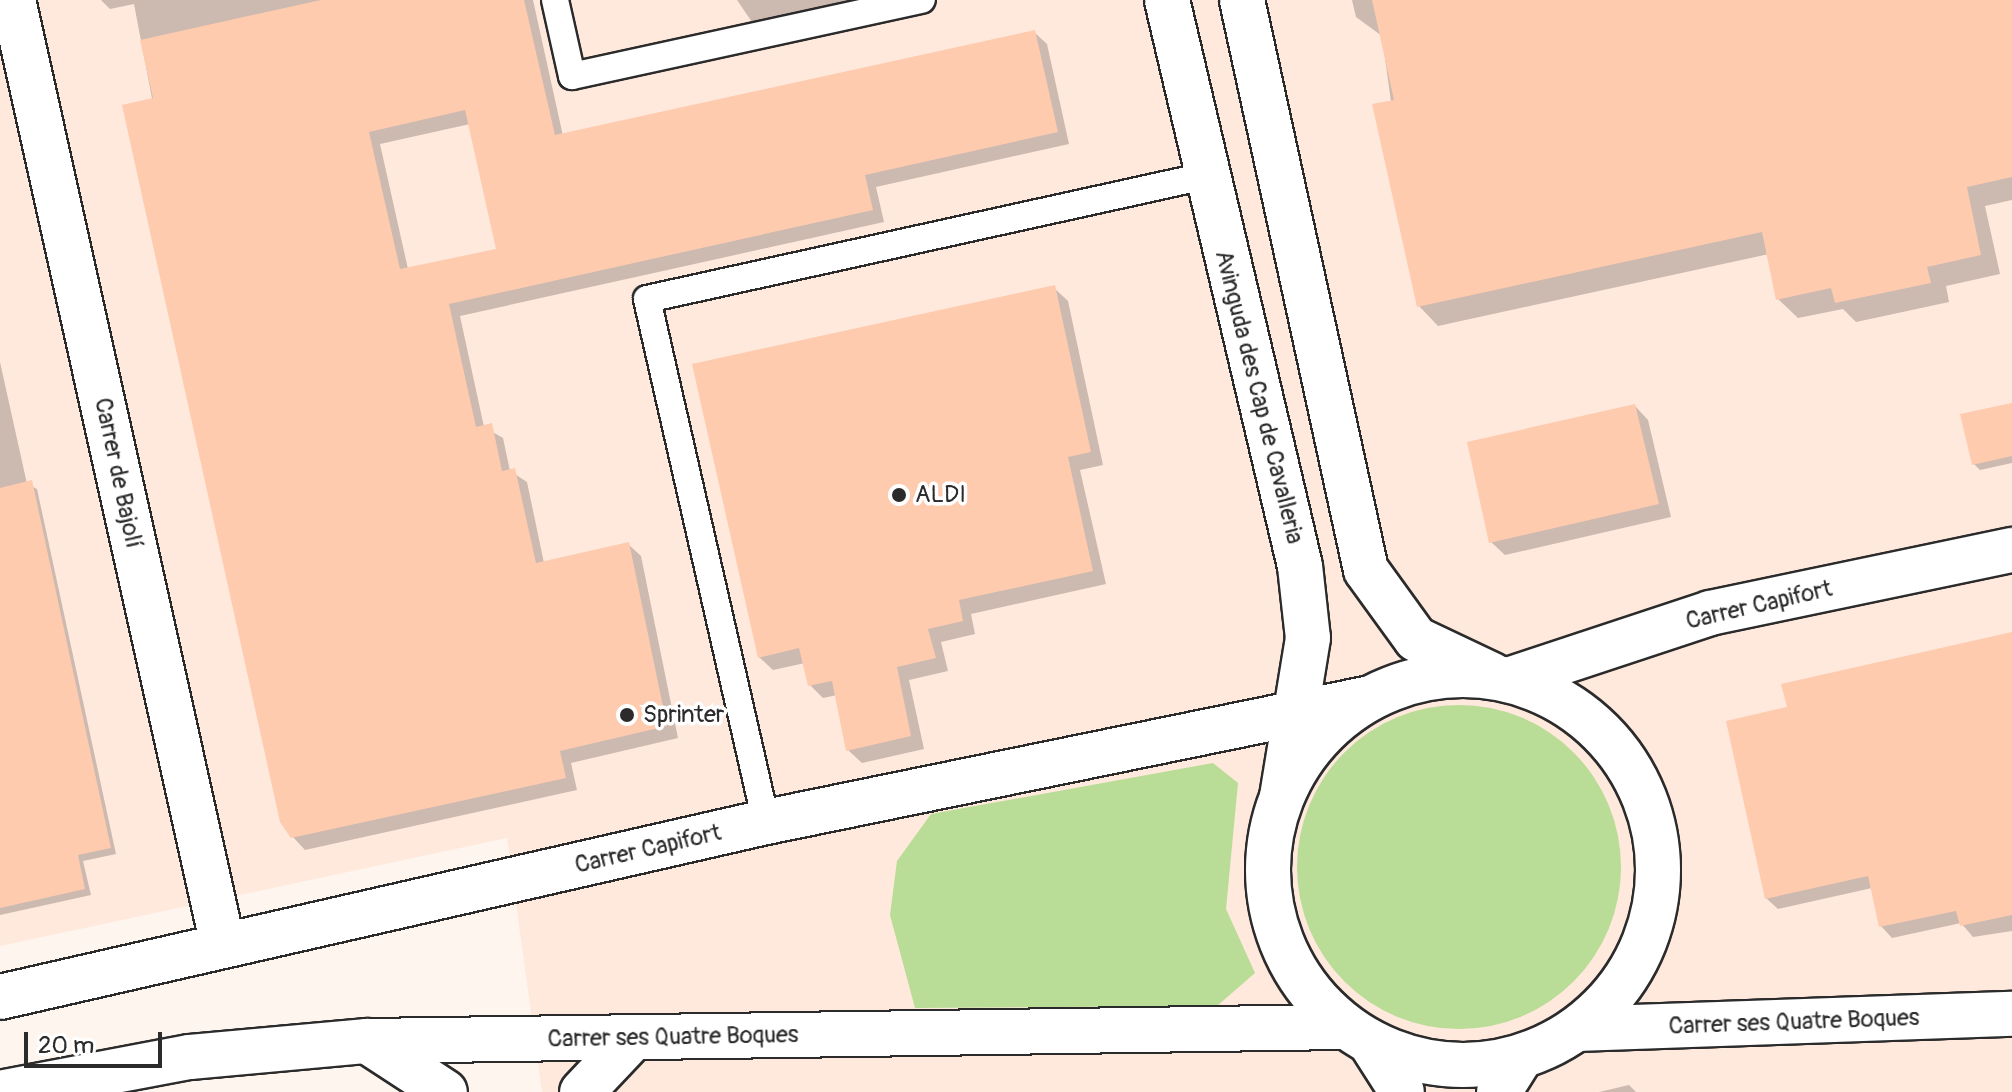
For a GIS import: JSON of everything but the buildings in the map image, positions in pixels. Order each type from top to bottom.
[{"type":"main road","name":"Carrer de Bajolí","points":[[13,0],[223,946]]},
{"type":"main road","name":"Avinguda des Cap de Cavalleria","points":[[1167,0],[1205,176],[1300,566],[1308,638],[1282,796]]},
{"type":"main road","points":[[1242,0],[1366,570],[1416,639],[1563,701],[1604,733],[1635,776],[1654,825],[1659,878],[1649,930],[1621,985],[1577,1029],[1510,1075],[1445,1065],[1358,1035]]},
{"type":"main road","name":"Carrer Capifort","points":[[1501,677],[1710,613],[2012,550]]},
{"type":"main road","points":[[1402,1092],[1358,1035],[1311,995],[1282,945],[1268,889],[1269,840],[1282,796],[1318,737],[1366,699],[1424,677],[1501,677]]},
{"type":"main road","name":"Carrer Capifort","points":[[0,997],[766,822],[1298,708],[1366,699]]},
{"type":"main road","name":"Carrer ses Quatre Boques","points":[[1577,1029],[2012,1014]]},
{"type":"main road","name":"Carrer ses Quatre Boques","points":[[11,1091],[174,1059],[367,1041],[1358,1035]]},
{"type":"main road","points":[[582,1092],[633,1038]]},
{"type":"main road","points":[[367,1041],[445,1092]]},
{"type":"lane","points":[[555,0],[572,76],[922,0]]},
{"type":"lane","points":[[766,822],[647,299],[1205,176]]},
{"type":"shaded area","points":[[0,0],[2012,0],[2012,1092],[542,1092],[507,838],[0,946]]},
{"type":"green space","points":[[1459,705],[1491,708],[1535,724],[1562,742],[1584,764],[1602,791],[1614,820],[1621,867],[1618,899],[1602,943],[1584,970],[1562,992],[1535,1010],[1506,1022],[1459,1029],[1427,1026],[1383,1010],[1356,992],[1334,970],[1316,943],[1304,914],[1297,867],[1300,835],[1316,791],[1334,764],[1356,742],[1383,724],[1412,712]]},
{"type":"green space","points":[[1213,763],[1238,783],[1226,909],[1255,973],[1217,1006],[915,1008],[890,915],[897,861],[931,814]]},
{"type":"place","name":"ALDI","points":[[899,495]]},
{"type":"place","name":"Sprinter","points":[[627,715]]}]
